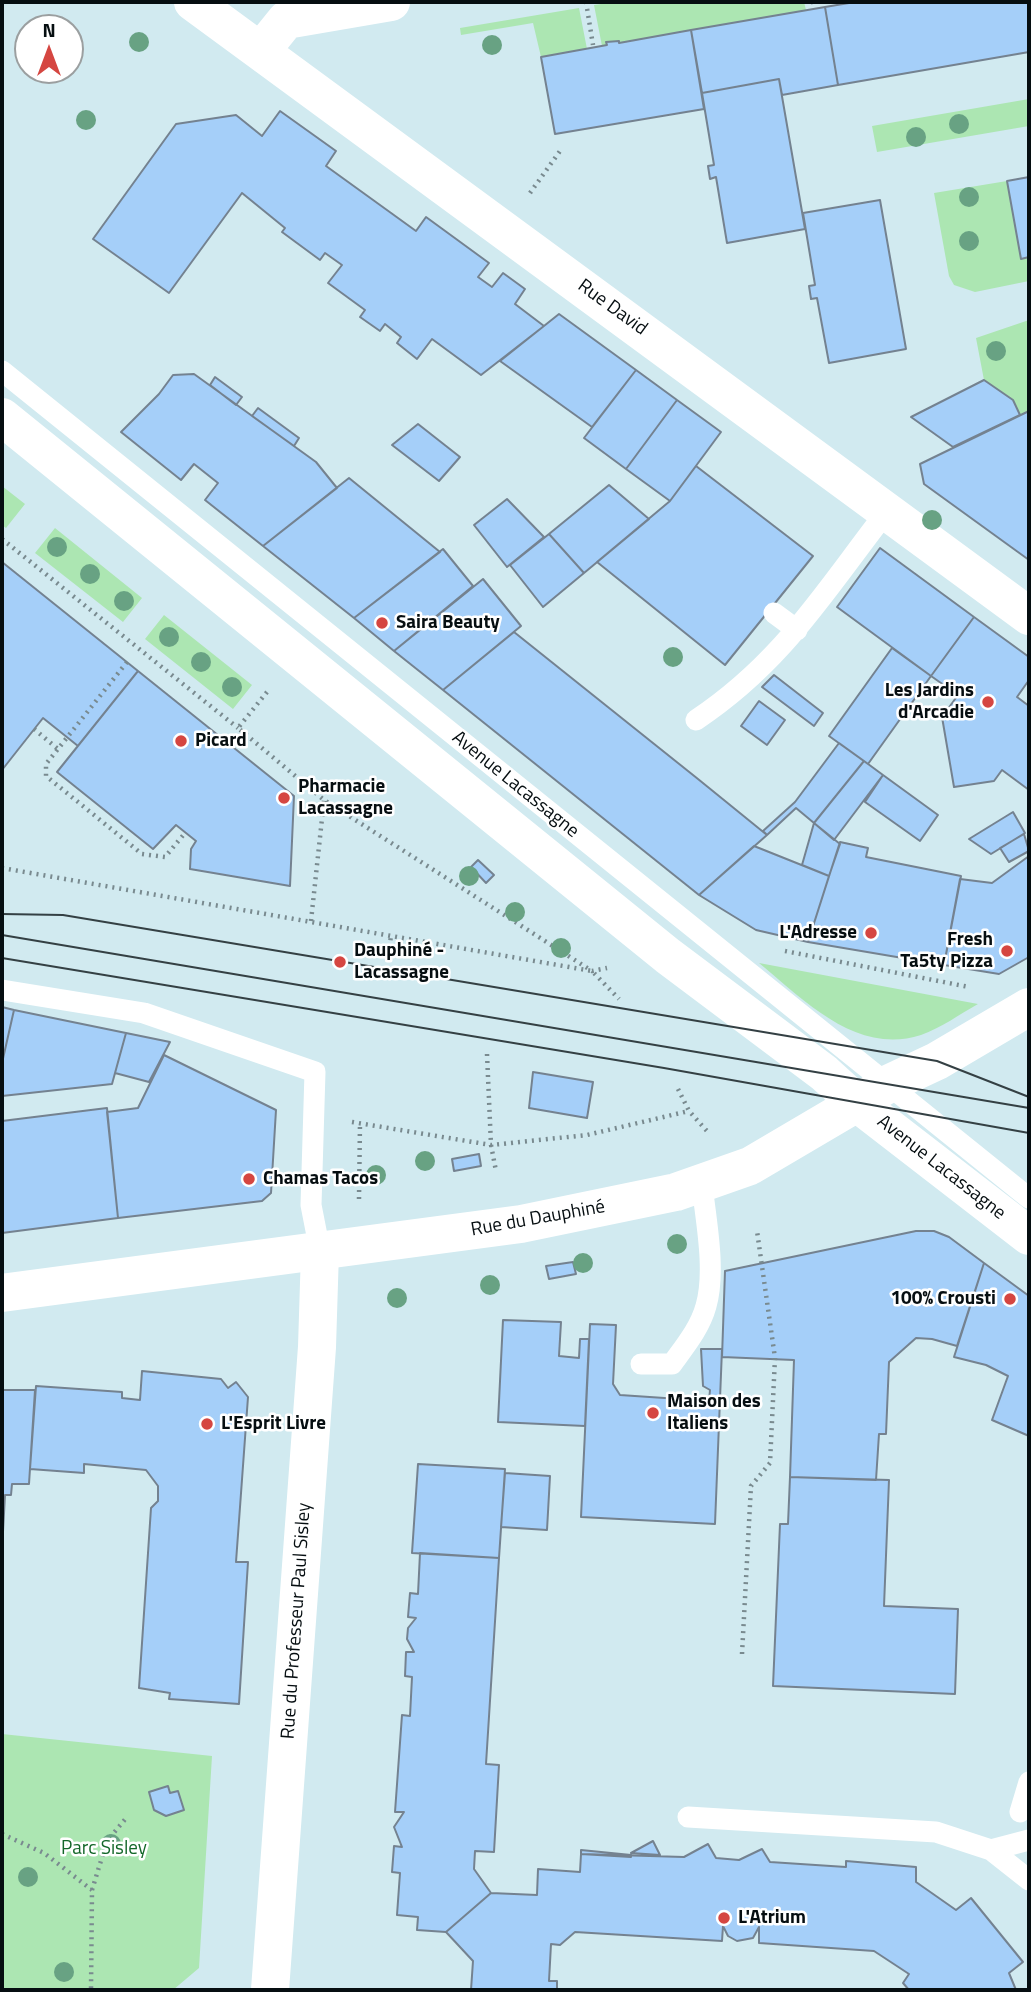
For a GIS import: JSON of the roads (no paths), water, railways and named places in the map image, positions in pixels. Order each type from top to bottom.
[{"type":"street","name":"Rue David","points":[[194,2],[1029,616]]},
{"type":"street","points":[[261,51],[286,20],[391,2]]},
{"type":"street","name":"Avenue Lacassagne","points":[[2,417],[643,935],[824,1073],[872,1093],[1029,1236]]},
{"type":"street","name":"Rue du Dauphiné","points":[[2,1293],[521,1224],[702,1185],[750,1166],[872,1093],[937,1061],[1029,1007]]},
{"type":"street","name":"Rue du Professeur Paul Sisley","points":[[270,1990],[316,1361],[320,1251]]},
{"type":"lane","name":"Avenue Lacassagne","points":[[2,371],[872,1093],[1029,1198]]},
{"type":"lane","points":[[696,720],[728,699],[777,654],[887,511]]},
{"type":"lane","points":[[774,613],[797,631]]},
{"type":"lane","points":[[2,990],[144,1013],[315,1072],[311,1205],[320,1251]]},
{"type":"lane","points":[[641,1364],[672,1364],[691,1337],[706,1306],[709,1245],[702,1185]]},
{"type":"lane","points":[[1020,1812],[1029,1782]]},
{"type":"lane","points":[[688,1817],[936,1832],[991,1850],[1029,1880]]},
{"type":"lane","points":[[991,1850],[1029,1840]]},
{"type":"tram line","points":[[2,914],[63,915],[937,1061],[1029,1097]]},
{"type":"tram line","points":[[2,935],[1029,1108]]},
{"type":"tram line","points":[[2,958],[664,1068],[1029,1133]]},
{"type":"place","name":"Saira Beauty","points":[[382,623]]},
{"type":"place","name":"Les Jardins d'Arcadie","points":[[988,702]]},
{"type":"place","name":"Picard","points":[[181,741]]},
{"type":"place","name":"Pharmacie Lacassagne","points":[[284,798]]},
{"type":"place","name":"L'Adresse","points":[[871,933]]},
{"type":"place","name":"Fresh Ta5ty Pizza","points":[[1007,951]]},
{"type":"place","name":"Dauphiné - Lacassagne","points":[[340,962]]},
{"type":"place","name":"Chamas Tacos","points":[[249,1179]]},
{"type":"place","name":"100% Crousti","points":[[1010,1299]]},
{"type":"place","name":"Maison des Italiens","points":[[653,1413]]},
{"type":"place","name":"L'Esprit Livre","points":[[207,1424]]},
{"type":"place","name":"L'Atrium","points":[[724,1918]]},
{"type":"park label","name":"Parc Sisley","points":[[104,1849]]}]
